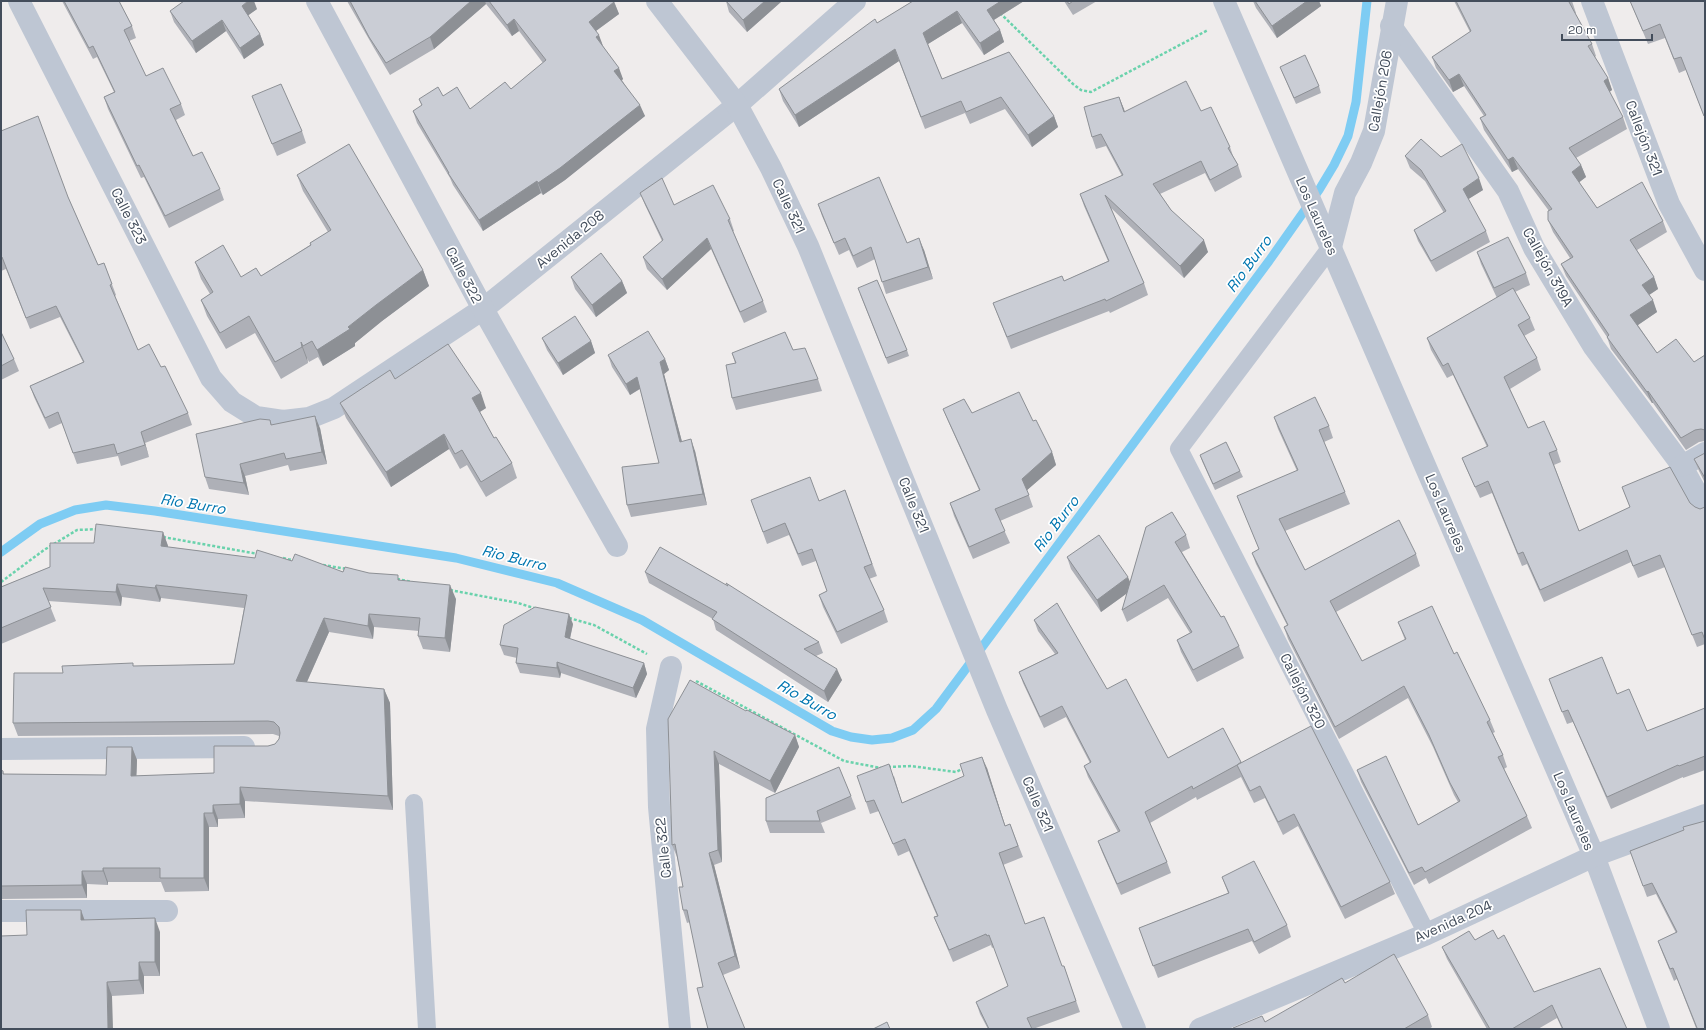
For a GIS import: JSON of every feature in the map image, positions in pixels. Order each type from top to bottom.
[{"type":"street","name":"Calle 323","points":[[19,1],[211,378],[232,402],[256,416]]},
{"type":"street","name":"Calle 322","points":[[317,1],[483,310],[617,546]]},
{"type":"street","name":"Calle 321","points":[[657,1],[737,105],[772,168],[808,246],[997,710],[1135,1029]]},
{"type":"street","name":"Avenida 208","points":[[256,416],[283,420],[308,418],[334,408],[483,310],[737,105],[854,1]]},
{"type":"street","name":"Callejón 206","points":[[1332,247],[1345,193],[1361,163],[1374,131],[1391,26],[1397,1]]},
{"type":"street","name":"Callejón 321","points":[[1592,1],[1669,204],[1705,270]]},
{"type":"street","name":"Los Laureles","points":[[1228,9],[1594,856],[1659,1029]]},
{"type":"street","name":"Callejón 319A","points":[[1391,26],[1508,191],[1534,248],[1594,347],[1682,466],[1705,508]]},
{"type":"street","points":[[1682,466],[1705,453]]},
{"type":"street","name":"Calle 322","points":[[671,667],[656,729],[659,807],[680,1029]]},
{"type":"street","points":[[1,749],[266,747]]},
{"type":"street","name":"Avenida 204","points":[[1200,1029],[1427,934],[1594,856],[1705,815]]},
{"type":"street","points":[[1,911],[168,911]]},
{"type":"lane","name":"Callejón 320","points":[[1332,247],[1179,449],[1427,934]]},
{"type":"lane","points":[[414,803],[427,1029]]},
{"type":"path","points":[[999,12],[1073,84],[1081,90],[1091,92],[1228,9]]},
{"type":"path","points":[[1,582],[44,550],[77,530],[106,529]]},
{"type":"path","points":[[160,537],[261,554]]},
{"type":"path","points":[[276,557],[300,561]]},
{"type":"path","points":[[315,564],[354,571]]},
{"type":"path","points":[[393,578],[417,583]]},
{"type":"path","points":[[448,589],[518,603],[541,610]]},
{"type":"path","points":[[564,616],[594,625],[844,761],[877,768],[911,766],[956,772],[970,765]]},
{"type":"building","points":[[64,1],[119,1],[132,26],[124,30],[146,76],[163,68],[181,104],[170,109],[193,156],[202,152],[220,189],[165,216],[139,165],[137,166],[104,97],[115,92],[93,46],[89,48]]},
{"type":"building","points":[[184,1],[248,1],[242,6],[260,34],[240,48],[222,20],[192,41],[170,11]]},
{"type":"building","points":[[350,1],[471,1],[430,37],[386,63],[369,37]]},
{"type":"building","points":[[489,1],[614,1],[589,22],[599,35],[596,37],[619,68],[614,71],[640,105],[560,168],[538,183],[537,181],[479,220],[448,173],[413,111],[422,105],[419,99],[438,87],[443,96],[457,87],[470,109],[505,82],[511,89],[546,60],[514,19],[507,25]]},
{"type":"building","points":[[726,1],[765,1],[743,20]]},
{"type":"building","points":[[913,1],[1001,1],[987,10],[1000,30],[980,43],[957,11],[923,33],[942,79],[1009,52],[1054,116],[1028,135],[1001,97],[966,112],[961,101],[921,117],[895,49],[795,115],[779,89],[875,19],[877,23]]},
{"type":"building","points":[[1255,1],[1307,1],[1272,26]]},
{"type":"building","points":[[1456,1],[1572,1],[1569,2],[1592,44],[1588,46],[1608,78],[1604,81],[1623,117],[1569,148],[1581,165],[1572,172],[1597,208],[1642,182],[1663,221],[1630,240],[1654,277],[1642,285],[1653,300],[1630,315],[1657,353],[1676,339],[1694,362],[1705,355],[1705,430],[1695,430],[1681,438],[1648,391],[1647,392],[1607,337],[1609,335],[1561,264],[1573,257],[1548,220],[1548,211],[1552,209],[1513,157],[1508,160],[1480,118],[1486,115],[1459,74],[1449,80],[1432,57],[1471,31]]},
{"type":"building","points":[[1630,1],[1705,1],[1705,116],[1681,57],[1674,59],[1660,24],[1643,31]]},
{"type":"building","points":[[1305,55],[1319,86],[1294,98],[1280,67]]},
{"type":"building","points":[[1186,81],[1201,111],[1211,107],[1230,147],[1228,148],[1238,165],[1210,180],[1201,161],[1153,184],[1171,210],[1204,240],[1180,266],[1105,195],[1144,283],[1106,301],[1105,299],[1007,337],[993,303],[1062,276],[1064,281],[1109,261],[1080,194],[1123,175],[1101,134],[1092,137],[1084,107],[1119,97],[1124,112]]},
{"type":"building","points":[[281,84],[302,131],[272,144],[252,96]]},
{"type":"building","points":[[38,116],[68,197],[98,265],[104,263],[112,284],[110,285],[138,350],[149,344],[161,367],[165,366],[188,413],[141,432],[145,445],[117,454],[114,444],[73,453],[58,412],[45,418],[30,386],[84,362],[56,306],[26,318],[2,257],[1,258],[1,131]]},
{"type":"building","points":[[1421,139],[1441,157],[1462,144],[1479,178],[1463,189],[1486,231],[1431,261],[1414,230],[1446,211],[1421,170],[1405,156]]},
{"type":"building","points":[[349,144],[423,270],[348,327],[350,329],[317,350],[312,341],[303,346],[301,342],[302,347],[275,362],[249,316],[220,333],[201,300],[213,292],[195,262],[223,245],[241,277],[256,268],[261,276],[311,245],[310,243],[331,230],[297,175]]},
{"type":"building","points":[[879,177],[907,243],[919,238],[928,267],[882,282],[871,247],[853,256],[845,238],[834,243],[818,204]]},
{"type":"building","points":[[662,178],[674,205],[713,185],[730,219],[728,220],[763,301],[740,312],[707,238],[662,279],[643,257],[663,240],[640,193]]},
{"type":"building","points":[[1508,237],[1526,273],[1494,288],[1477,252]]},
{"type":"building","points":[[601,253],[622,281],[592,305],[571,277]]},
{"type":"building","points":[[877,280],[907,350],[886,358],[858,288]]},
{"type":"building","points":[[1513,288],[1530,318],[1518,325],[1537,358],[1504,377],[1528,428],[1544,421],[1557,450],[1549,453],[1579,531],[1630,507],[1622,487],[1670,467],[1690,503],[1700,509],[1705,507],[1705,640],[1702,632],[1692,635],[1660,555],[1633,566],[1627,550],[1540,590],[1523,552],[1518,554],[1488,481],[1475,487],[1462,458],[1488,446],[1448,363],[1443,366],[1427,338]]},
{"type":"building","points":[[575,316],[591,341],[558,363],[542,338]]},
{"type":"building","points":[[648,331],[665,359],[660,362],[680,442],[691,439],[703,494],[627,505],[622,467],[659,463],[637,377],[626,384],[608,355]]},
{"type":"building","points":[[1,332],[14,359],[1,366]]},
{"type":"building","points":[[785,332],[793,350],[805,348],[818,379],[732,398],[726,365],[736,363],[732,353]]},
{"type":"building","points":[[448,344],[481,393],[472,398],[494,438],[496,437],[512,463],[481,482],[462,450],[455,454],[444,434],[386,472],[340,403],[390,370],[395,379]]},
{"type":"building","points":[[1019,392],[1033,421],[1036,420],[1052,452],[1022,479],[1029,495],[995,509],[1005,531],[969,547],[950,503],[980,490],[943,409],[964,399],[972,413]]},
{"type":"building","points":[[1315,397],[1329,426],[1319,430],[1345,492],[1279,519],[1305,570],[1399,520],[1416,554],[1330,601],[1362,661],[1406,639],[1398,622],[1432,606],[1454,654],[1457,652],[1490,720],[1487,722],[1503,755],[1498,757],[1527,816],[1425,872],[1422,867],[1409,873],[1357,770],[1386,756],[1418,825],[1460,801],[1450,783],[1429,735],[1404,686],[1335,727],[1284,627],[1288,625],[1252,553],[1259,549],[1237,496],[1298,470],[1274,417]]},
{"type":"building","points":[[315,416],[322,452],[286,459],[284,453],[240,464],[244,483],[205,477],[196,434],[260,419],[270,420],[271,425]]},
{"type":"building","points":[[1226,442],[1240,471],[1213,484],[1200,455]]},
{"type":"building","points":[[1705,453],[1705,478],[1694,459]]},
{"type":"building","points":[[810,477],[819,501],[845,490],[872,564],[864,567],[884,610],[837,632],[819,595],[827,591],[812,549],[798,554],[785,523],[763,532],[751,500]]},
{"type":"building","points":[[1172,512],[1186,535],[1175,542],[1221,617],[1224,616],[1239,646],[1193,670],[1177,640],[1192,632],[1164,585],[1122,610],[1146,527]]},
{"type":"building","points":[[96,524],[163,532],[161,546],[255,558],[257,550],[292,561],[295,554],[343,572],[345,567],[369,573],[398,575],[398,580],[450,585],[445,638],[418,636],[420,618],[369,614],[368,626],[324,618],[296,681],[384,689],[388,796],[240,787],[240,804],[213,805],[213,813],[204,813],[204,878],[160,878],[160,868],[103,868],[103,871],[82,871],[82,885],[1,886],[1,770],[3,771],[3,774],[106,775],[107,747],[132,747],[131,776],[214,773],[214,746],[268,746],[275,744],[279,739],[279,727],[274,722],[268,721],[13,723],[14,673],[63,673],[62,666],[133,663],[133,666],[234,664],[247,595],[156,585],[155,588],[117,584],[116,592],[43,588],[51,607],[1,628],[1,587],[50,567],[50,543],[94,543]]},
{"type":"building","points":[[1099,535],[1128,577],[1097,600],[1067,557]]},
{"type":"building","points":[[660,547],[728,586],[726,583],[819,642],[804,649],[837,669],[824,691],[712,619],[717,612],[645,572]]},
{"type":"building","points":[[1057,603],[1107,689],[1126,679],[1168,758],[1223,728],[1241,762],[1193,789],[1192,786],[1145,812],[1167,862],[1117,884],[1098,841],[1120,831],[1084,766],[1091,762],[1062,706],[1040,717],[1019,672],[1058,653],[1034,620]]},
{"type":"building","points":[[535,607],[569,614],[565,637],[644,663],[633,688],[557,662],[557,668],[516,663],[518,648],[500,645],[504,625]]},
{"type":"building","points":[[1602,657],[1617,694],[1629,689],[1647,731],[1705,708],[1705,756],[1679,766],[1678,765],[1607,797],[1568,710],[1562,712],[1549,679]]},
{"type":"building","points":[[690,680],[746,711],[747,710],[795,735],[770,781],[714,751],[718,850],[709,853],[735,956],[718,963],[745,1029],[708,1029],[697,988],[703,987],[687,910],[683,910],[679,887],[683,887],[675,844],[672,845],[668,719]]},
{"type":"building","points":[[1311,726],[1390,882],[1341,907],[1294,814],[1278,822],[1260,786],[1250,791],[1237,765]]},
{"type":"building","points":[[982,757],[1005,826],[1010,824],[1018,846],[999,853],[1025,924],[1044,917],[1062,966],[1064,966],[1076,1001],[1027,1018],[1032,1029],[989,1029],[976,1002],[1008,986],[989,935],[987,936],[986,934],[949,950],[934,917],[938,916],[905,839],[893,844],[874,800],[866,802],[857,776],[889,764],[902,803],[964,776],[960,764]]},
{"type":"building","points":[[839,767],[851,796],[817,811],[820,821],[766,821],[766,798]]},
{"type":"building","points":[[1705,821],[1705,1029],[1694,1029],[1697,1028],[1673,968],[1670,969],[1658,941],[1677,932],[1652,883],[1643,886],[1630,851],[1684,830],[1683,827]]},
{"type":"building","points":[[1254,861],[1287,925],[1254,942],[1248,929],[1153,966],[1139,928],[1229,893],[1222,877]]},
{"type":"building","points":[[26,910],[81,910],[81,920],[155,918],[155,962],[139,962],[139,980],[107,982],[108,1029],[1,1029],[1,936],[27,935]]},
{"type":"building","points":[[1493,930],[1498,939],[1504,935],[1534,992],[1600,968],[1627,1029],[1563,1029],[1552,1005],[1512,1029],[1490,1029],[1442,947],[1469,931],[1475,940]]},
{"type":"building","points":[[1394,954],[1428,1015],[1404,1029],[1233,1029],[1262,1016],[1265,1022],[1342,978],[1345,983]]},
{"type":"building","points":[[887,1022],[890,1029],[873,1029]]},
{"type":"waterway","name":"Rio Burro","points":[[1,552],[40,524],[75,510],[106,505],[155,511],[456,558],[557,583],[642,620],[832,731],[851,737],[872,740],[892,738],[913,730],[936,709],[1269,261],[1319,190],[1334,165],[1348,136],[1356,102],[1367,1]]}]
